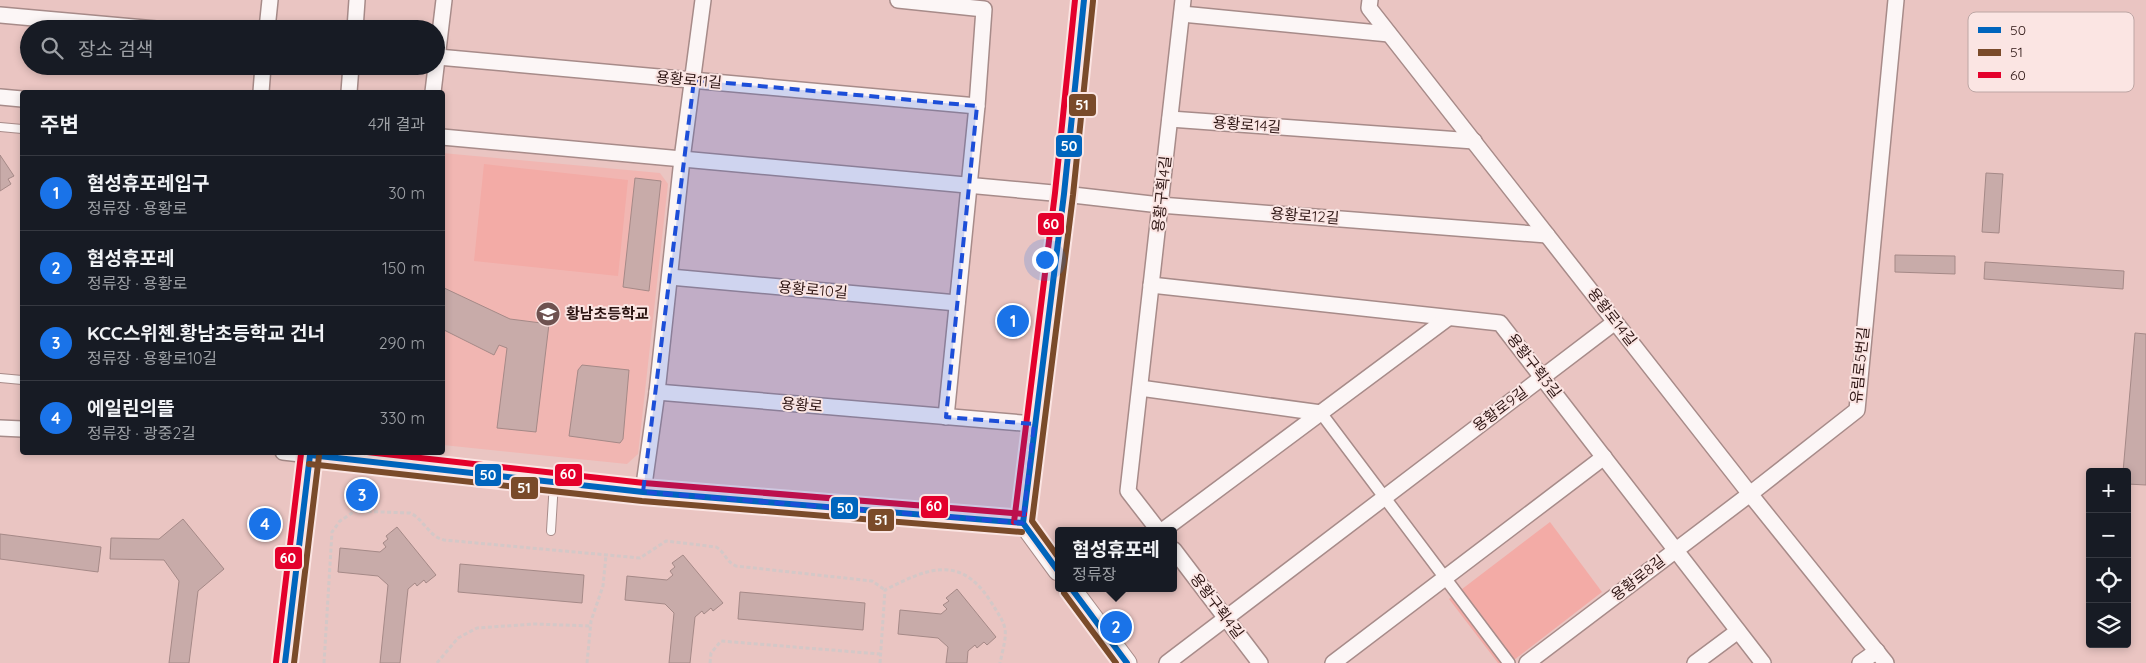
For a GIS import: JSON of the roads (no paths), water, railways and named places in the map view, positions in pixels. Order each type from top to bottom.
[{"type":"street","points":[[268,20],[270,0]]},
{"type":"street","points":[[356,20],[357,0]]},
{"type":"street","points":[[442,20],[444,0]]},
{"type":"street","points":[[643,492],[658,392],[682,159],[694,80],[702,0]]},
{"type":"street","points":[[898,0],[984,9],[977,106],[946,417]]},
{"type":"street","points":[[1055,567],[1023,522],[1064,194],[1084,0]]},
{"type":"street","name":"용황로14길","points":[[1370,0],[1369,8],[1750,494]]},
{"type":"street","name":"유림로5번길","points":[[1750,494],[1857,410],[1896,0]]},
{"type":"street","points":[[1183,7],[1389,34]]},
{"type":"street","name":"용황구획4길","points":[[1157,527],[1128,491],[1183,7]]},
{"type":"street","points":[[0,15],[56,20]]},
{"type":"street","name":"용황로11길","points":[[445,58],[977,106]]},
{"type":"street","points":[[261,90],[262,75]]},
{"type":"street","points":[[349,90],[350,75]]},
{"type":"street","points":[[433,90],[435,75]]},
{"type":"street","points":[[0,97],[20,99]]},
{"type":"street","name":"용황로14길","points":[[1170,119],[1474,142]]},
{"type":"street","points":[[445,137],[1064,194]]},
{"type":"street","name":"용황로12길","points":[[1064,194],[1160,205],[1547,234]]},
{"type":"street","name":"용황로10길","points":[[670,277],[957,303]]},
{"type":"street","name":"용황구획3길","points":[[1151,285],[1500,323],[1763,663]]},
{"type":"street","name":"용황구획4길","points":[[1165,527],[1448,318]]},
{"type":"street","name":"용황로9길","points":[[1166,663],[1615,322]]},
{"type":"street","points":[[1140,388],[1321,412],[1509,663]]},
{"type":"street","name":"용황로","points":[[658,392],[1034,424]]},
{"type":"street","points":[[0,428],[20,430]]},
{"type":"street","points":[[285,663],[310,455]]},
{"type":"street","points":[[319,455],[643,492],[1023,522]]},
{"type":"street","points":[[1333,663],[1604,457]]},
{"type":"street","points":[[1750,494],[1881,657],[1860,663]]},
{"type":"street","name":"용황로8길","points":[[1527,663],[1750,494]]},
{"type":"street","name":"용황구획4길","points":[[1177,554],[1260,663]]},
{"type":"street","points":[[1075,592],[1127,663]]},
{"type":"street","points":[[1695,663],[1738,631]]},
{"type":"lane","points":[[0,127],[20,129]]},
{"type":"lane","points":[[0,378],[20,380]]},
{"type":"lane","points":[[551,531],[554,482]]},
{"type":"place","name":"황남초등학교","points":[[548,314]]},
{"type":"place","name":"협성휴포레입구","points":[[1013,321]]},
{"type":"place","name":"KCC스위첸.황남초등학교 건너","points":[[362,495]]},
{"type":"place","name":"에일린의뜰","points":[[265,524]]},
{"type":"place","name":"협성휴포레","points":[[1116,627]]}]
